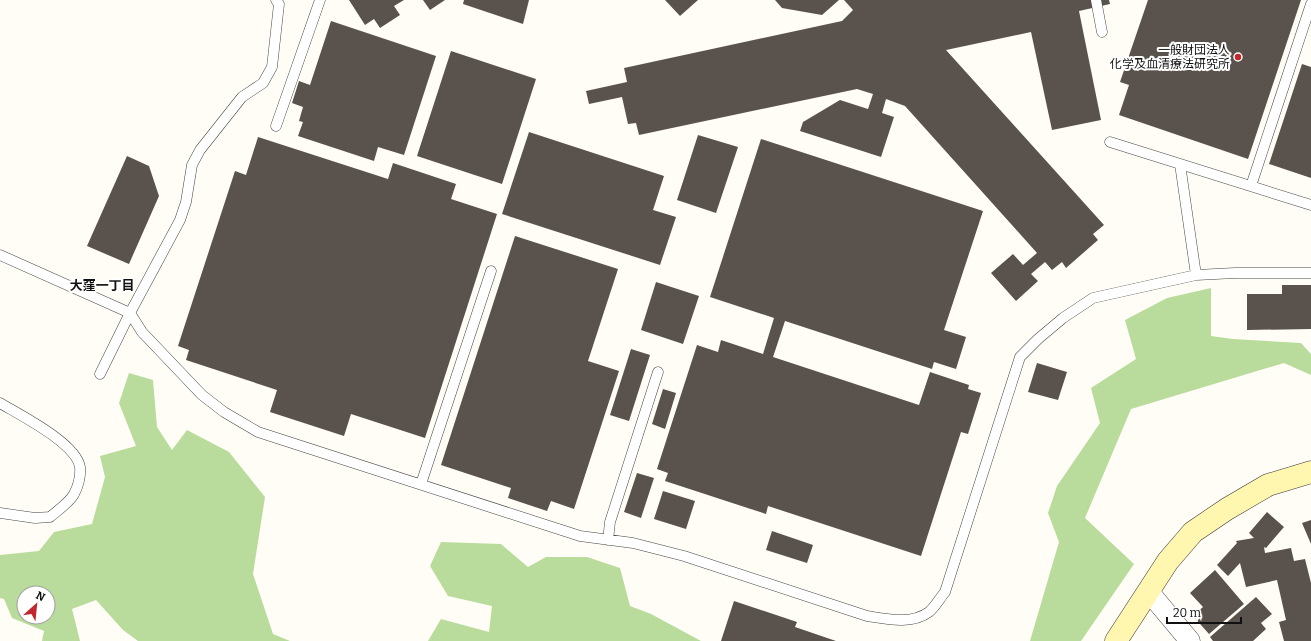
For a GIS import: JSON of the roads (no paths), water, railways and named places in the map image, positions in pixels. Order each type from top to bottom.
[{"type":"street","points":[[1116,641],[1168,561],[1193,532],[1227,508],[1268,485],[1311,472]]},
{"type":"street","points":[[1149,592],[1190,641]]},
{"type":"lane","points":[[100,374],[130,313],[180,220],[186,202],[192,165],[200,150],[242,97],[263,83],[272,67],[279,4],[276,0]]},
{"type":"lane","points":[[276,126],[320,0]]},
{"type":"lane","points":[[1096,0],[1102,32]]},
{"type":"lane","points":[[1251,186],[1311,4]]},
{"type":"lane","points":[[1110,142],[1311,206]]},
{"type":"lane","points":[[1180,164],[1196,275]]},
{"type":"lane","points":[[0,255],[130,313],[142,332],[202,395],[224,412],[258,432],[580,536],[633,543],[684,556],[867,616],[892,620],[913,620],[929,612],[945,592],[1020,357],[1038,339],[1063,318],[1093,298],[1196,275],[1235,273],[1311,273]]},
{"type":"lane","points":[[421,484],[492,271]]},
{"type":"lane","points":[[608,540],[610,522],[658,372]]},
{"type":"lane","points":[[0,403],[52,434],[73,454],[80,466],[79,482],[74,495],[50,517],[34,518],[0,513]]},
{"type":"place","name":"一般財団法人 化学及血清療法研究所","points":[[1238,57]]},
{"type":"district","name":"大窪一丁目","points":[[102,285]]}]
